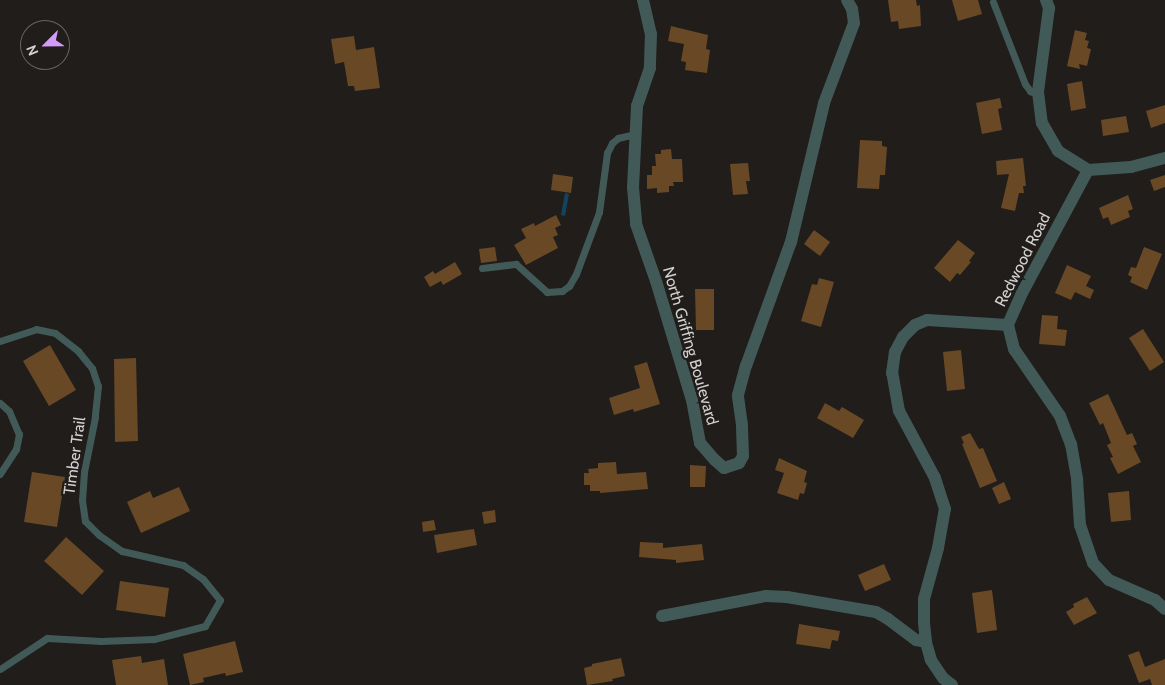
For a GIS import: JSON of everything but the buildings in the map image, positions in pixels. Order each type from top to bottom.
[{"type":"street","name":"North Griffing Boulevard","points":[[643,0],[651,34],[650,68],[637,106],[633,187],[636,224],[656,281],[692,400],[700,443],[714,460],[724,468],[739,463],[743,456],[738,395],[746,366],[792,242],[824,103],[854,24],[852,9],[847,0]]},
{"type":"street","points":[[1046,0],[1049,8],[1038,94],[1042,123],[1058,151],[1088,170],[1131,167],[1165,158]]},
{"type":"street","name":"Redwood Road","points":[[1088,170],[1022,293],[1008,325],[1014,349],[1060,416],[1072,444],[1077,479],[1080,525],[1093,563],[1109,580],[1155,600],[1165,609]]},
{"type":"street","points":[[952,685],[943,678],[932,660],[926,642],[924,599],[938,548],[945,509],[935,478],[899,411],[892,373],[895,352],[903,336],[915,325],[927,320],[1008,325]]},
{"type":"street","points":[[662,616],[766,596],[786,597],[876,612],[916,640],[926,642]]},
{"type":"lane","points":[[993,2],[1024,84],[1030,91],[1038,94]]},
{"type":"lane","points":[[482,268],[516,264],[547,292],[562,291],[569,286],[576,274],[598,212],[607,153],[612,143],[618,138],[636,134]]},
{"type":"lane","name":"Timber Trail","points":[[0,341],[36,329],[55,333],[78,351],[92,368],[98,386],[95,417],[84,472],[82,500],[85,520],[99,535],[122,551],[182,565],[203,579],[220,600],[205,626],[154,639],[101,641],[47,638],[1,668]]},
{"type":"lane","points":[[0,403],[9,411],[19,434],[16,450],[0,474]]},
{"type":"water","points":[[565,193],[569,194],[565,216],[561,215]]}]
